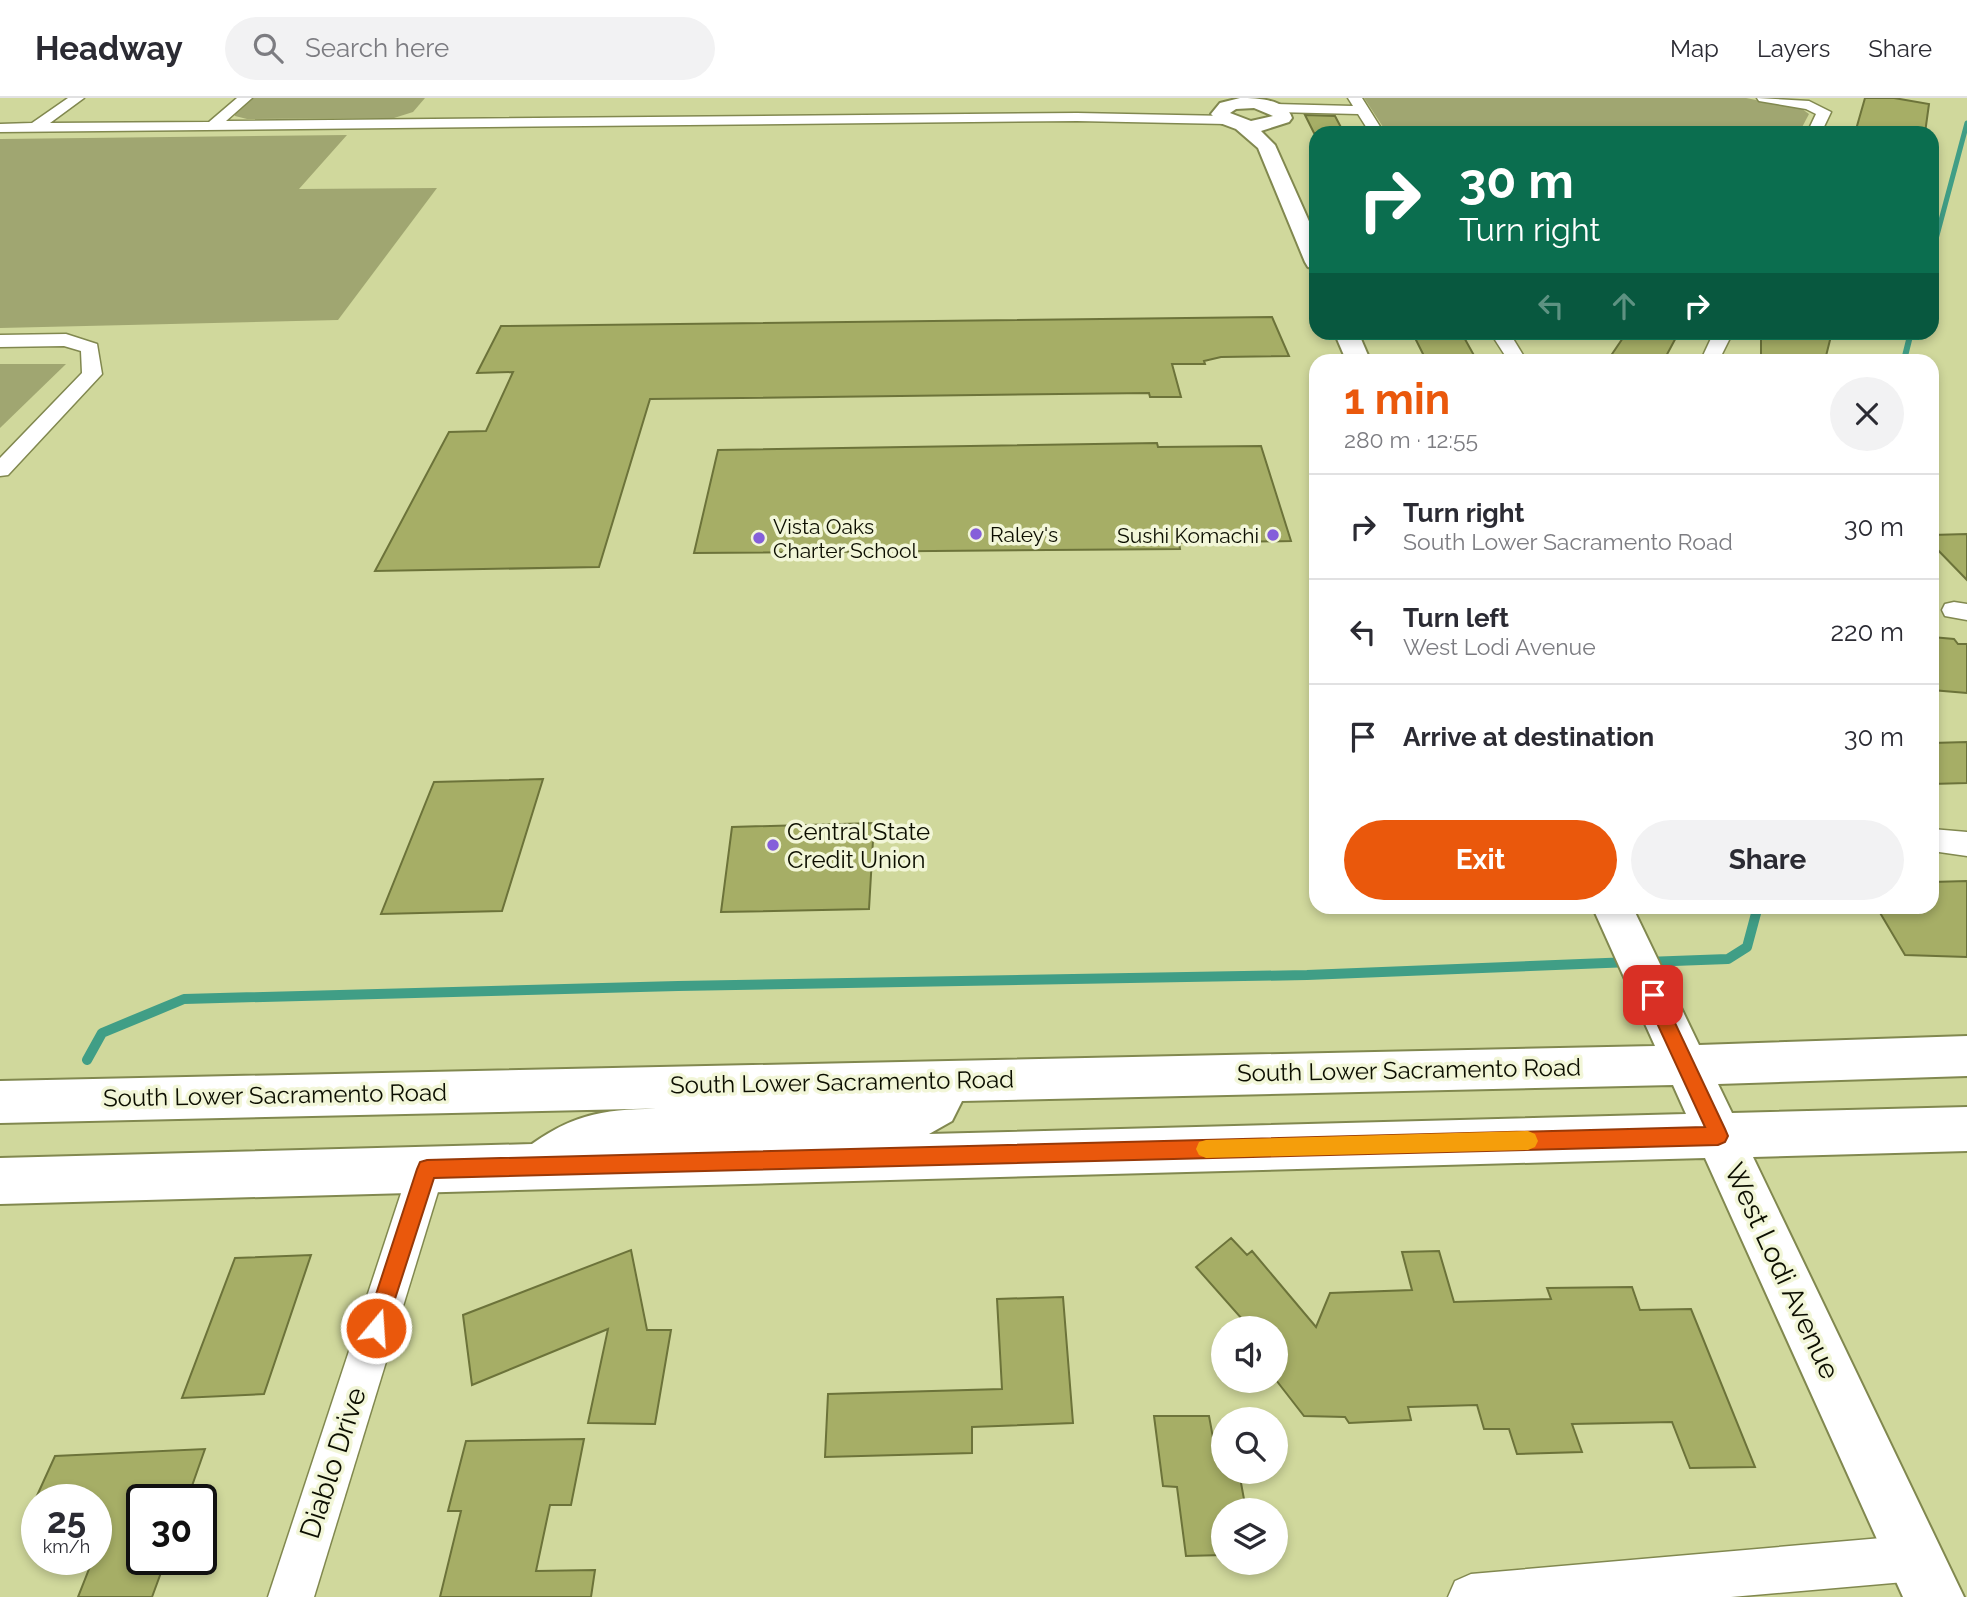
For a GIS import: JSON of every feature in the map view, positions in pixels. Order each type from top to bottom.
[{"type":"main road","points":[[1230,112],[1269,111],[1266,145]]},
{"type":"main road","points":[[1230,112],[1266,145],[1309,246]]},
{"type":"main road","name":"West Lodi Avenue","points":[[1618,919],[1925,1578]]},
{"type":"main road","name":"South Lower Sacramento Road","points":[[0,1102],[1967,1056]]},
{"type":"main road","points":[[541,1166],[571,1144],[601,1133],[911,1119],[929,1113],[942,1100],[946,1080]]},
{"type":"main road","points":[[0,1181],[1967,1129]]},
{"type":"street","points":[[36,127],[77,98]]},
{"type":"street","points":[[214,125],[245,98]]},
{"type":"street","points":[[957,98],[958,118]]},
{"type":"street","points":[[1764,98],[1819,108],[1824,115],[1818,126]]},
{"type":"street","points":[[598,121],[606,105]]},
{"type":"street","points":[[420,123],[434,106]]},
{"type":"street","points":[[1269,111],[1361,108],[1373,126]]},
{"type":"street","points":[[0,128],[777,121],[1230,112]]},
{"type":"street","points":[[0,341],[66,340],[90,348],[92,374],[0,470]]},
{"type":"street","points":[[1939,841],[1967,844]]},
{"type":"street","name":"Diablo Drive","points":[[291,1597],[427,1169]]},
{"type":"street","points":[[1471,1597],[1925,1578]]},
{"type":"green space","points":[[252,98],[425,98],[413,112],[394,118],[247,119],[235,116],[234,114]]},
{"type":"green space","points":[[1364,98],[1746,98],[1802,109],[1809,114],[1803,126],[1382,126]]},
{"type":"green space","points":[[347,135],[299,189],[437,188],[338,320],[0,328],[0,139]]},
{"type":"green space","points":[[0,364],[66,364],[0,428]]},
{"type":"building","points":[[1865,98],[1894,98],[1929,104],[1926,126],[1857,126]]},
{"type":"building","points":[[1305,115],[1335,116],[1340,126],[1310,126]]},
{"type":"building","points":[[1272,317],[1289,356],[1221,357],[1204,361],[1205,364],[1172,364],[1181,397],[1150,397],[1149,393],[650,399],[599,567],[375,571],[449,432],[486,431],[513,372],[477,373],[501,326]]},
{"type":"building","points":[[1416,340],[1465,340],[1473,354],[1423,354]]},
{"type":"building","points":[[1622,340],[1675,340],[1667,354],[1612,354]]},
{"type":"building","points":[[1761,340],[1830,340],[1826,354],[1761,354]]},
{"type":"building","points":[[1157,443],[1158,447],[1261,446],[1291,541],[1179,543],[1180,549],[694,553],[718,450]]},
{"type":"building","points":[[1967,534],[1967,580],[1939,551],[1939,535]]},
{"type":"building","points":[[1939,638],[1967,644],[1967,693],[1939,691]]},
{"type":"building","points":[[1967,742],[1967,783],[1939,784],[1939,743]]},
{"type":"building","points":[[543,779],[502,911],[381,914],[434,782]]},
{"type":"building","points":[[874,823],[869,909],[721,912],[732,827]]},
{"type":"building","points":[[1967,881],[1967,957],[1905,955],[1881,914],[1939,914],[1939,882]]},
{"type":"building","points":[[1231,1238],[1247,1255],[1252,1251],[1316,1327],[1330,1293],[1412,1290],[1402,1252],[1439,1251],[1454,1302],[1551,1299],[1547,1288],[1632,1287],[1640,1310],[1691,1309],[1755,1467],[1690,1468],[1672,1422],[1572,1424],[1582,1452],[1517,1454],[1509,1429],[1484,1429],[1477,1405],[1408,1407],[1411,1420],[1349,1423],[1345,1417],[1304,1416],[1286,1393],[1288,1316],[1239,1316],[1196,1267]]},
{"type":"building","points":[[631,1250],[647,1330],[671,1330],[655,1424],[588,1423],[608,1329],[472,1385],[463,1315]]},
{"type":"building","points":[[311,1255],[264,1394],[182,1398],[235,1258]]},
{"type":"building","points":[[1063,1297],[1073,1423],[972,1427],[972,1453],[825,1457],[828,1394],[1002,1389],[997,1299]]},
{"type":"building","points":[[1154,1416],[1209,1416],[1211,1484],[1241,1484],[1244,1498],[1211,1498],[1211,1555],[1186,1556],[1177,1487],[1163,1486]]},
{"type":"building","points":[[584,1439],[571,1505],[550,1505],[536,1571],[595,1570],[591,1597],[440,1597],[461,1511],[448,1511],[466,1441]]},
{"type":"building","points":[[205,1449],[193,1484],[126,1484],[126,1575],[160,1575],[152,1597],[78,1597],[87,1575],[112,1575],[112,1484],[42,1484],[55,1456]]},
{"type":"waterway","points":[[1939,228],[1967,123]]},
{"type":"waterway","points":[[1906,354],[1909,340]]},
{"type":"waterway","points":[[1646,962],[1728,959],[1747,947],[1756,914]]},
{"type":"waterway","points":[[87,1060],[102,1033],[184,999],[678,986],[1307,975],[1631,962]]},
{"type":"slow traffic","points":[[1206,1149],[1528,1141]]},
{"type":"place","name":"Raley's","points":[[976,534]]},
{"type":"place","name":"Sushi Komachi","points":[[1273,535]]},
{"type":"place","name":"Vista Oaks Charter School","points":[[759,538]]},
{"type":"place","name":"Central State Credit Union","points":[[773,845]]},
{"type":"route","points":[[376,1328],[427,1169],[1718,1136],[1653,995]]}]
